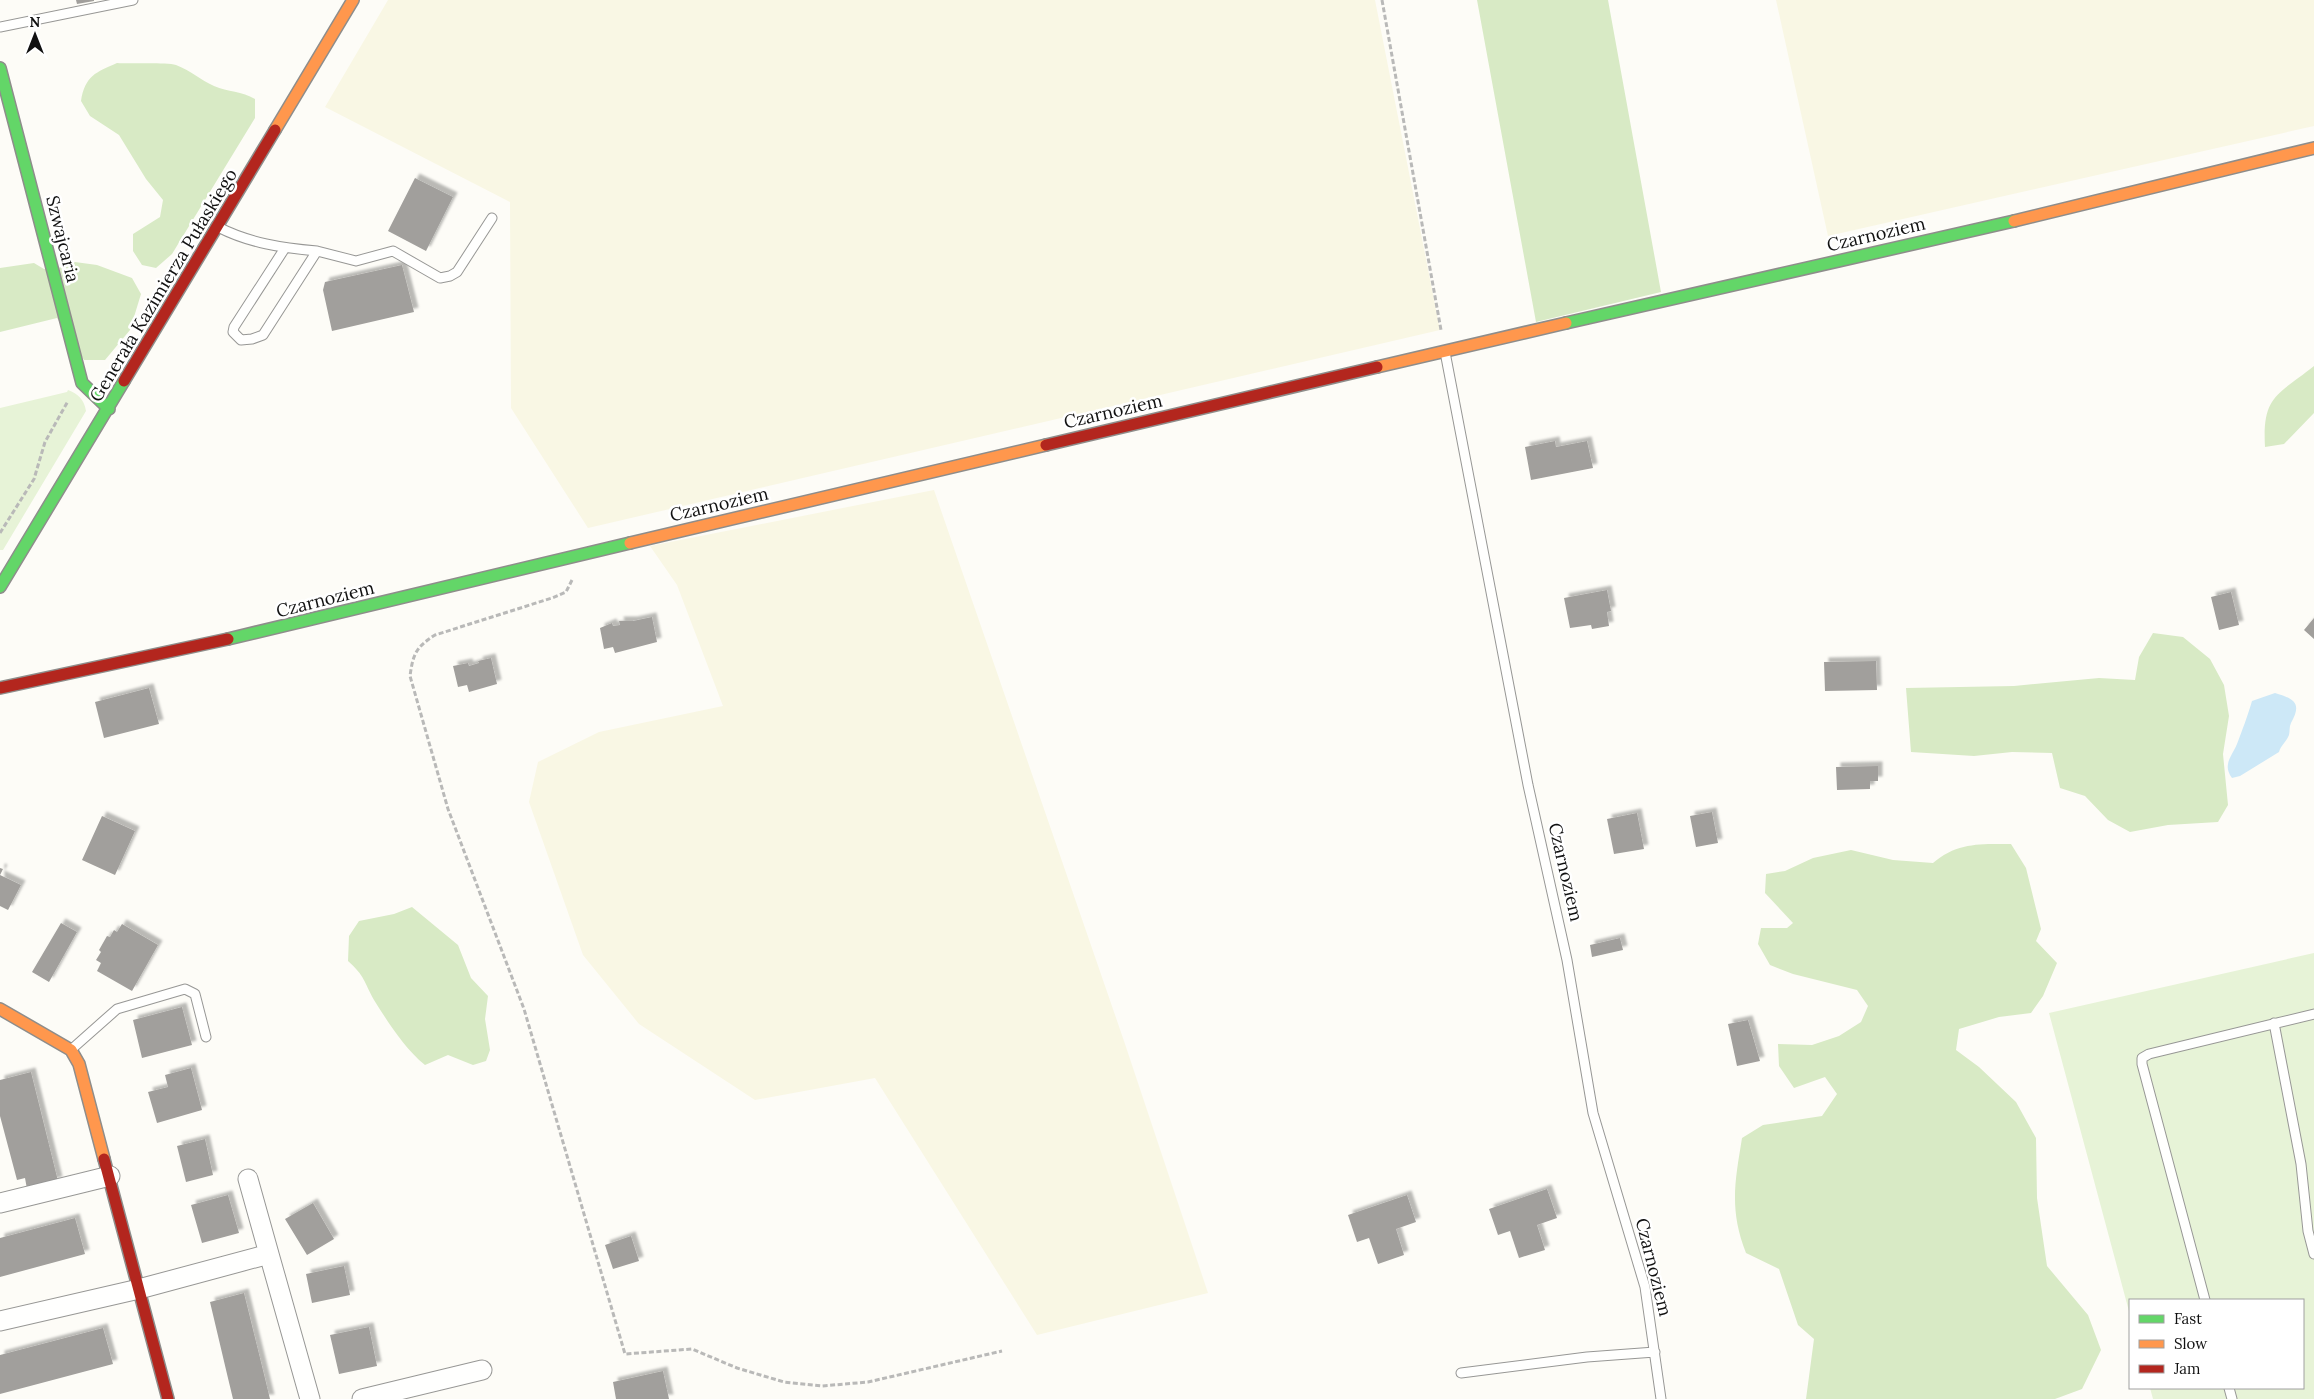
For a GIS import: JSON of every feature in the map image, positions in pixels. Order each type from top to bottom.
[{"type":"street","name":"Generała Kazimierza Pułaskiego","points":[[0,587],[11,562],[109,409],[353,0]]},
{"type":"street","name":"Szwajcaria","points":[[0,68],[82,383],[109,409]]},
{"type":"street","name":"Czarnoziem","points":[[0,688],[271,630],[566,558],[1445,351],[2096,202],[2314,148]]},
{"type":"street","points":[[0,1009],[71,1050],[79,1064],[168,1399]]},
{"type":"street","points":[[0,1203],[110,1176]]},
{"type":"street","points":[[248,1179],[310,1399]]},
{"type":"street","points":[[0,1321],[139,1289],[269,1254]]},
{"type":"street","points":[[362,1399],[482,1370]]},
{"type":"lane","points":[[0,27],[133,0]]},
{"type":"lane","points":[[218,227],[240,238],[285,248],[317,251],[356,261],[393,251],[440,278],[457,272],[492,218]]},
{"type":"lane","points":[[285,248],[234,327],[233,332],[240,340],[252,339],[263,335],[317,251]]},
{"type":"lane","name":"Czarnoziem","points":[[1445,351],[1528,785],[1567,960],[1593,1113],[1644,1287],[1661,1399]]},
{"type":"lane","points":[[71,1050],[117,1009],[185,989],[195,994],[206,1037]]},
{"type":"lane","points":[[2206,1299],[2142,1064],[2142,1058],[2149,1054],[2314,1014]]},
{"type":"lane","points":[[2274,1023],[2300,1164],[2308,1231],[2314,1254]]},
{"type":"lane","points":[[1460,1373],[1587,1357],[1655,1352]]},
{"type":"path","points":[[1382,0],[1445,351]]},
{"type":"path","points":[[0,533],[34,479],[45,442],[73,392]]},
{"type":"path","points":[[566,558],[572,582],[566,592],[435,635],[420,644],[412,659],[410,676],[448,809],[524,1009],[625,1354],[692,1349],[737,1368],[784,1382],[822,1386],[868,1382],[1002,1351]]},
{"type":"shaded area","points":[[388,0],[1375,0],[1440,330],[588,528],[511,408],[510,202],[325,107]]},
{"type":"shaded area","points":[[1776,0],[2314,0],[2314,126],[1828,236]]},
{"type":"shaded area","points":[[934,490],[1124,1041],[1208,1293],[1037,1335],[875,1078],[755,1100],[639,1024],[583,955],[529,802],[538,762],[599,732],[723,706],[677,585],[650,546]]},
{"type":"green space","points":[[1477,0],[1608,0],[1661,292],[1536,322]]},
{"type":"green space","points":[[117,63],[176,65],[214,86],[245,94],[255,99],[255,118],[172,254],[156,268],[142,265],[133,251],[133,234],[160,217],[163,200],[146,179],[119,135],[90,116],[81,101],[85,86],[89,80],[97,72]]},
{"type":"green space","points":[[75,262],[97,265],[132,278],[141,294],[130,330],[105,360],[84,360],[57,318],[0,332],[0,268],[34,263],[44,269],[65,267]]},
{"type":"green space","points":[[2314,366],[2314,413],[2284,444],[2265,447],[2266,416],[2270,406],[2282,391]]},
{"type":"green space","points":[[68,390],[80,398],[84,403],[86,411],[3,550],[0,550],[0,408],[67,392]]},
{"type":"green space","points":[[2153,633],[2183,637],[2210,659],[2224,685],[2229,716],[2223,754],[2228,805],[2218,822],[2168,825],[2130,832],[2108,820],[2085,796],[2060,788],[2052,753],[2012,752],[1974,756],[1911,752],[1906,688],[2014,686],[2099,678],[2135,680],[2139,657]]},
{"type":"green space","points":[[1979,844],[2011,844],[2026,868],[2041,929],[2036,941],[2057,963],[2043,996],[2031,1013],[1999,1017],[1959,1029],[1956,1050],[1979,1067],[2016,1102],[2036,1138],[2037,1198],[2047,1266],[2088,1315],[2101,1350],[2082,1389],[2055,1399],[1806,1399],[1814,1339],[1798,1325],[1779,1269],[1746,1253],[1735,1209],[1739,1154],[1742,1138],[1763,1125],[1822,1116],[1837,1094],[1825,1077],[1794,1088],[1779,1066],[1778,1044],[1812,1045],[1839,1036],[1861,1022],[1868,1006],[1857,990],[1793,974],[1770,965],[1758,944],[1761,928],[1787,928],[1793,923],[1765,893],[1766,874],[1785,871],[1813,858],[1851,850],[1893,860],[1933,863],[1951,851],[1960,848]]},
{"type":"green space","points":[[412,907],[458,945],[471,978],[488,996],[485,1019],[490,1050],[486,1061],[473,1065],[448,1055],[425,1065],[410,1051],[397,1034],[374,1000],[361,975],[348,961],[349,936],[359,921],[394,914]]},
{"type":"green space","points":[[2314,953],[2314,1399],[2153,1399],[2150,1389],[2304,1389],[2304,1299],[2129,1299],[2129,1311],[2049,1013]]},
{"type":"water","points":[[2275,693],[2292,700],[2296,706],[2288,737],[2279,752],[2240,776],[2232,778],[2228,769],[2229,761],[2252,701]]},
{"type":"building","points":[[76,0],[94,0],[94,1],[77,4]]},
{"type":"building","points":[[415,178],[453,197],[426,251],[388,231]]},
{"type":"building","points":[[402,265],[414,312],[332,331],[323,290],[325,282]]},
{"type":"building","points":[[1555,441],[1556,447],[1587,441],[1593,468],[1531,480],[1525,447]]},
{"type":"building","points":[[1607,590],[1611,611],[1607,612],[1609,626],[1592,629],[1591,625],[1570,628],[1564,598]]},
{"type":"building","points":[[2231,592],[2239,625],[2219,630],[2211,597]]},
{"type":"building","points":[[652,617],[657,642],[615,653],[613,647],[604,649],[600,628],[612,623],[613,626],[620,625],[619,621],[633,621]]},
{"type":"building","points":[[2314,618],[2314,639],[2304,630]]},
{"type":"building","points":[[491,658],[497,684],[469,692],[467,685],[458,687],[453,666],[468,663],[469,666],[479,663],[478,661]]},
{"type":"building","points":[[1876,661],[1877,690],[1825,691],[1824,662]]},
{"type":"building","points":[[149,688],[159,724],[104,738],[95,702]]},
{"type":"building","points":[[1878,766],[1878,781],[1870,781],[1870,789],[1837,790],[1836,767]]},
{"type":"building","points":[[1712,812],[1718,843],[1696,847],[1690,816]]},
{"type":"building","points":[[1637,813],[1644,849],[1614,854],[1607,819]]},
{"type":"building","points":[[102,816],[135,831],[115,875],[82,860]]},
{"type":"building","points":[[0,875],[21,885],[8,910],[0,906]]},
{"type":"building","points":[[61,923],[77,932],[49,982],[32,972]]},
{"type":"building","points":[[122,924],[158,945],[132,991],[97,971],[101,963],[96,960],[101,952],[99,950],[107,936],[110,937],[114,930],[117,932]]},
{"type":"building","points":[[1620,938],[1623,950],[1592,957],[1590,945]]},
{"type":"building","points":[[182,1007],[192,1045],[142,1058],[133,1020]]},
{"type":"building","points":[[1748,1020],[1760,1061],[1737,1066],[1728,1024]]},
{"type":"building","points":[[191,1068],[202,1110],[157,1123],[148,1092],[168,1087],[165,1075]]},
{"type":"building","points":[[31,1072],[58,1181],[27,1189],[25,1178],[17,1180],[0,1116],[0,1080]]},
{"type":"building","points":[[205,1139],[213,1175],[186,1182],[177,1146]]},
{"type":"building","points":[[1547,1189],[1557,1218],[1537,1225],[1545,1250],[1519,1258],[1510,1231],[1498,1235],[1489,1209]]},
{"type":"building","points":[[228,1195],[239,1233],[202,1243],[191,1205]]},
{"type":"building","points":[[1407,1195],[1416,1222],[1396,1229],[1404,1255],[1378,1264],[1369,1238],[1357,1242],[1348,1215]]},
{"type":"building","points":[[313,1203],[334,1239],[307,1255],[285,1219]]},
{"type":"building","points":[[75,1218],[85,1254],[0,1277],[0,1238]]},
{"type":"building","points":[[631,1236],[639,1261],[613,1269],[605,1245]]},
{"type":"building","points":[[344,1266],[350,1295],[312,1303],[306,1274]]},
{"type":"building","points":[[244,1293],[270,1399],[233,1399],[210,1302]]},
{"type":"building","points":[[369,1327],[377,1366],[339,1374],[330,1335]]},
{"type":"building","points":[[103,1328],[113,1364],[0,1394],[0,1355]]},
{"type":"building","points":[[663,1371],[669,1399],[616,1399],[613,1382]]},
{"type":"traffic: fast","points":[[0,68],[82,383],[109,409]]},
{"type":"traffic: fast","points":[[1566,323],[2014,221]]},
{"type":"traffic: fast","points":[[0,587],[124,381]]},
{"type":"traffic: fast","points":[[228,639],[630,543]]},
{"type":"traffic: slow","points":[[275,130],[353,0]]},
{"type":"traffic: slow","points":[[2014,221],[2314,148]]},
{"type":"traffic: slow","points":[[1377,367],[1566,323]]},
{"type":"traffic: slow","points":[[630,543],[1046,445]]},
{"type":"traffic: slow","points":[[0,1009],[71,1050],[79,1064],[104,1159]]},
{"type":"traffic: jam","points":[[124,381],[275,130]]},
{"type":"traffic: jam","points":[[1046,445],[1377,367]]},
{"type":"traffic: jam","points":[[0,688],[228,639]]},
{"type":"traffic: jam","points":[[104,1159],[168,1399]]}]
